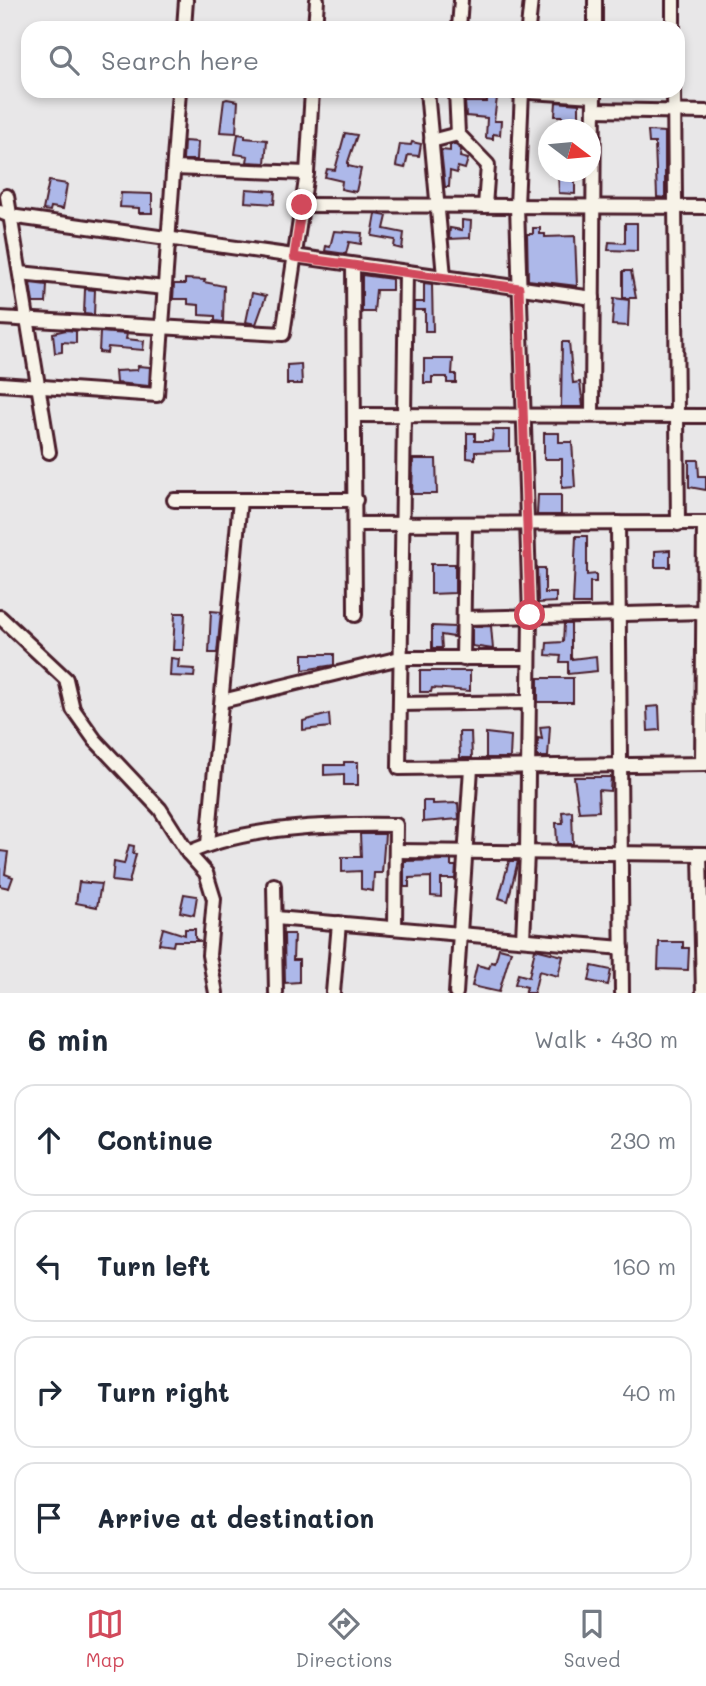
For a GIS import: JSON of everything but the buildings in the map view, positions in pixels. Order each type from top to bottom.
[{"type":"street","points":[[184,21],[186,0]]},
{"type":"street","points":[[316,21],[317,0]]},
{"type":"street","points":[[460,21],[461,0]]},
{"type":"street","points":[[529,21],[531,0]]},
{"type":"street","points":[[595,0],[595,21]]},
{"type":"street","points":[[673,0],[673,21]]},
{"type":"street","points":[[0,384],[157,395],[179,98]]},
{"type":"street","points":[[0,318],[283,334],[307,173],[312,98]]},
{"type":"street","points":[[427,98],[444,276]]},
{"type":"street","points":[[456,98],[458,134],[488,165],[485,206]]},
{"type":"street","points":[[522,98],[517,206],[526,415],[530,615],[527,853],[523,939]]},
{"type":"street","points":[[592,415],[594,98]]},
{"type":"street","points":[[674,98],[678,524]]},
{"type":"street","points":[[594,110],[706,112]]},
{"type":"street","points":[[431,141],[458,134]]},
{"type":"street","points":[[174,168],[307,173]]},
{"type":"street","points":[[7,196],[5,214],[19,273],[49,452]]},
{"type":"street","points":[[302,205],[706,207]]},
{"type":"street","points":[[5,214],[593,298]]},
{"type":"street","points":[[353,265],[356,415],[355,615]]},
{"type":"street","points":[[355,524],[402,524],[466,524],[529,524],[618,523],[678,524],[705,523],[704,764],[399,768],[400,658],[402,524],[404,415],[406,272]]},
{"type":"street","points":[[19,273],[164,288]]},
{"type":"street","points":[[356,415],[706,416]]},
{"type":"street","points":[[174,499],[356,500]]},
{"type":"street","points":[[208,844],[240,500]]},
{"type":"street","points":[[618,523],[622,993]]},
{"type":"street","points":[[463,659],[466,524]]},
{"type":"street","points":[[464,618],[705,612]]},
{"type":"street","points":[[0,617],[66,680],[73,709],[95,740],[160,809],[188,853],[206,873],[214,899],[209,955],[216,993]]},
{"type":"street","points":[[222,701],[400,658],[528,658]]},
{"type":"street","points":[[400,704],[528,702]]},
{"type":"street","points":[[456,993],[471,768]]},
{"type":"street","points":[[188,853],[208,844],[322,824],[396,825],[395,928]]},
{"type":"street","points":[[396,851],[703,854],[703,993]]},
{"type":"street","points":[[274,885],[276,992],[290,993]]},
{"type":"street","points":[[276,918],[622,948]]},
{"type":"street","points":[[333,993],[339,923]]},
{"type":"route","points":[[302,205],[294,257],[519,288],[526,415],[530,615]]}]
